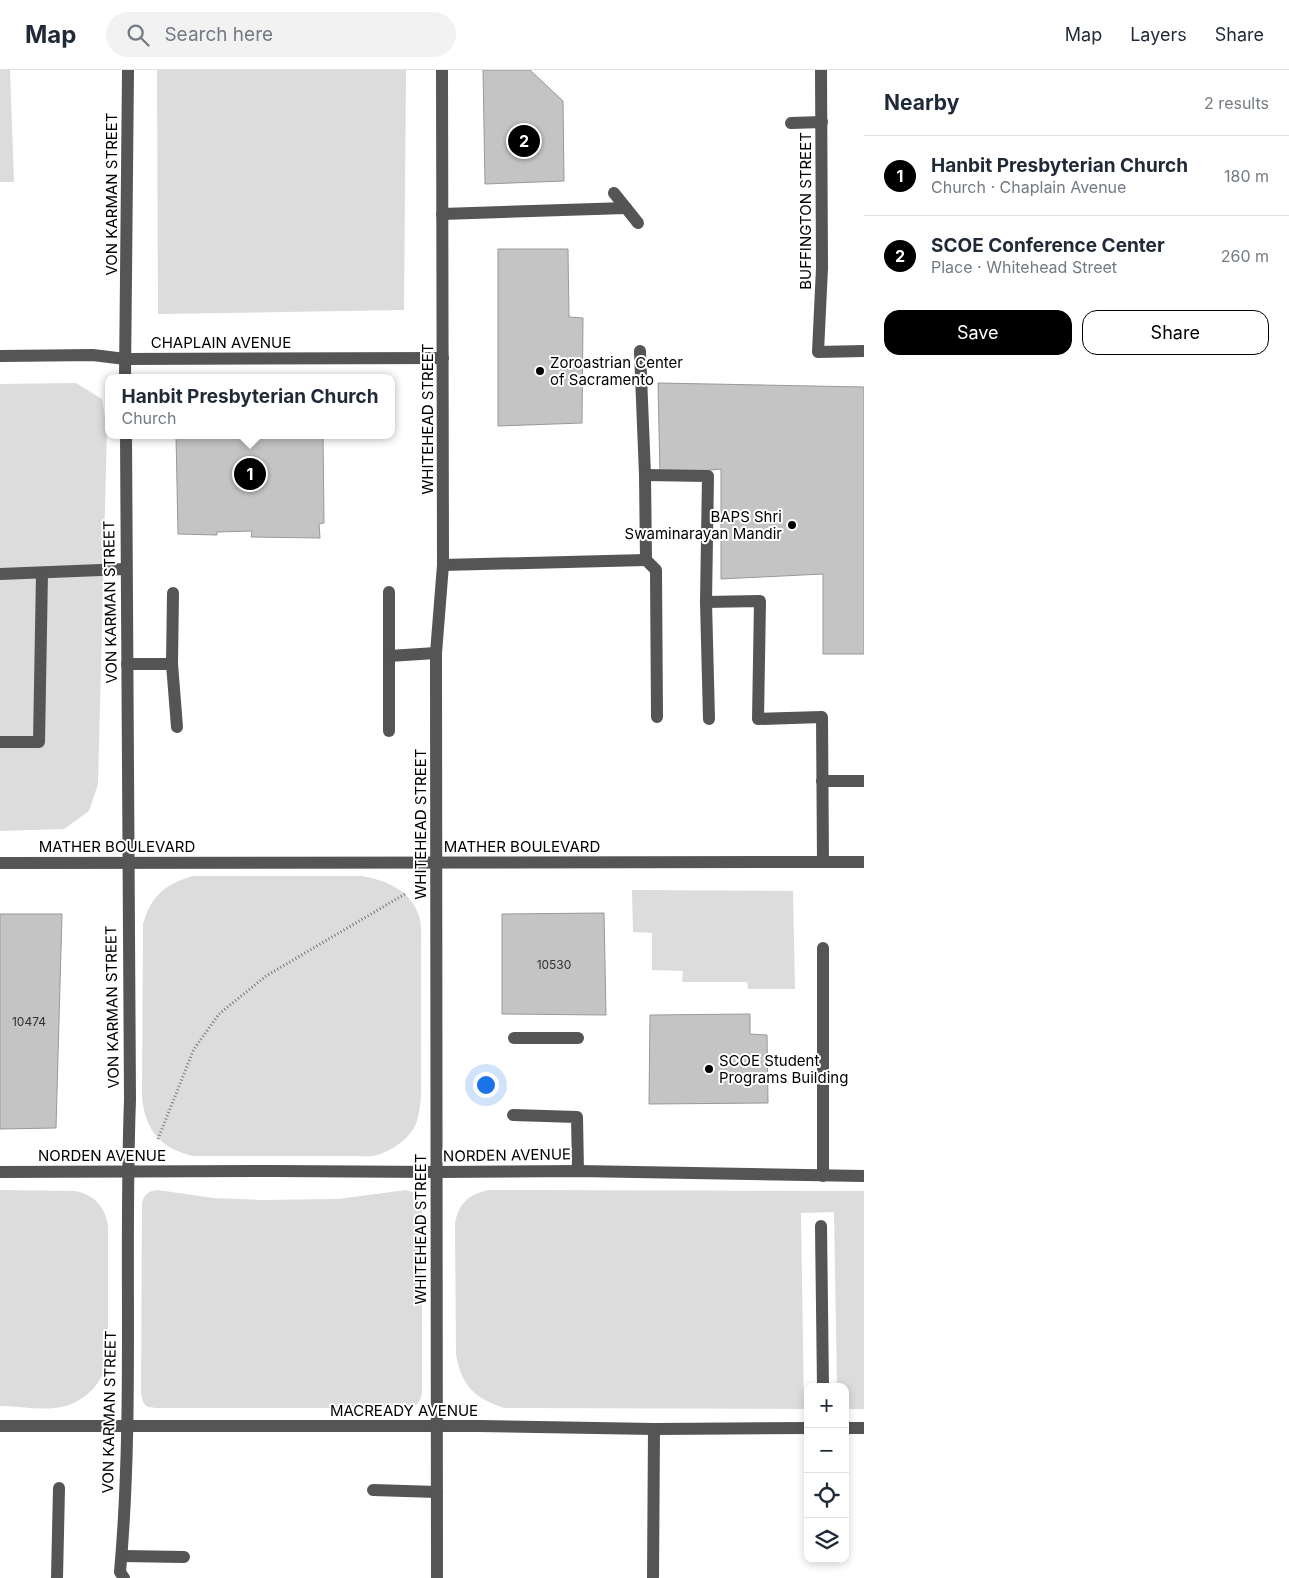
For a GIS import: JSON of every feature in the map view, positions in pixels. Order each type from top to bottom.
[{"type":"street","name":"VON KARMAN STREET","points":[[126,374],[128,70]]},
{"type":"street","name":"WHITEHEAD STREET","points":[[437,1578],[436,653],[443,564],[442,70]]},
{"type":"street","name":"BUFFINGTON STREET","points":[[821,70],[822,268],[818,352],[864,351]]},
{"type":"street","points":[[791,123],[822,122]]},
{"type":"street","points":[[614,193],[638,223]]},
{"type":"street","points":[[442,214],[626,208]]},
{"type":"street","points":[[640,351],[646,560],[656,570],[657,717]]},
{"type":"street","name":"CHAPLAIN AVENUE","points":[[0,356],[93,355],[126,359],[443,358]]},
{"type":"street","name":"VON KARMAN STREET","points":[[120,1576],[128,1426],[128,1171],[130,1100],[127,862],[126,439]]},
{"type":"street","points":[[645,475],[708,476],[706,602],[710,719]]},
{"type":"street","points":[[443,564],[646,560]]},
{"type":"street","points":[[0,574],[126,569]]},
{"type":"street","points":[[0,742],[39,742],[42,572]]},
{"type":"street","points":[[389,592],[389,731]]},
{"type":"street","points":[[173,593],[172,664],[177,727]]},
{"type":"street","points":[[706,602],[760,601],[758,719],[822,717],[823,862]]},
{"type":"street","points":[[389,656],[436,653]]},
{"type":"street","points":[[127,664],[172,664]]},
{"type":"street","points":[[822,781],[864,781]]},
{"type":"street","name":"MATHER BOULEVARD","points":[[0,863],[864,862]]},
{"type":"street","points":[[823,948],[823,1176]]},
{"type":"street","points":[[514,1038],[578,1038]]},
{"type":"street","points":[[513,1115],[577,1117],[578,1171]]},
{"type":"street","name":"NORDEN AVENUE","points":[[0,1172],[578,1171],[864,1176]]},
{"type":"street","points":[[821,1226],[823,1383]]},
{"type":"street","name":"MACREADY AVENUE","points":[[0,1426],[804,1428]]},
{"type":"street","points":[[653,1578],[654,1428]]},
{"type":"street","points":[[849,1428],[864,1428]]},
{"type":"street","points":[[58,1578],[59,1488]]},
{"type":"street","points":[[373,1490],[437,1492]]},
{"type":"street","points":[[122,1556],[184,1557]]},
{"type":"path","points":[[158,1139],[194,1049],[219,1014],[266,976],[404,894]]},
{"type":"shaded area","points":[[0,70],[10,70],[14,182],[0,182]]},
{"type":"shaded area","points":[[157,70],[406,70],[404,310],[158,314]]},
{"type":"shaded area","points":[[76,383],[102,399],[105,417],[105,439],[107,439],[98,784],[89,811],[64,829],[0,831],[0,384]]},
{"type":"shaded area","points":[[193,876],[361,876],[388,883],[410,899],[419,916],[421,927],[421,1097],[416,1124],[400,1143],[375,1156],[193,1156],[181,1153],[163,1143],[151,1129],[142,1098],[143,924],[150,906],[160,892],[183,879]]},
{"type":"shaded area","points":[[632,890],[793,891],[795,989],[748,989],[747,982],[682,982],[683,971],[652,970],[652,933],[633,932]]},
{"type":"shaded area","points":[[0,1190],[75,1191],[93,1198],[101,1207],[106,1218],[108,1225],[108,1359],[96,1386],[82,1398],[65,1406],[41,1409],[0,1406]]},
{"type":"shaded area","points":[[158,1190],[213,1198],[262,1200],[338,1199],[406,1190],[418,1194],[422,1205],[422,1392],[418,1403],[408,1408],[152,1408],[146,1406],[141,1393],[142,1204],[147,1194]]},
{"type":"shaded area","points":[[489,1190],[864,1191],[864,1409],[849,1409],[849,1383],[837,1383],[834,1212],[801,1213],[804,1409],[504,1408],[485,1400],[477,1395],[466,1383],[456,1355],[455,1223],[459,1210],[466,1200]]},
{"type":"building","points":[[483,70],[530,70],[563,101],[564,181],[485,184]]},
{"type":"building","name":"Zoroastrian Center of Sacramento","points":[[498,249],[568,249],[569,317],[583,318],[582,423],[498,426]]},
{"type":"building","name":"BAPS Shri Swaminarayan Mandir","points":[[658,383],[864,387],[864,654],[823,654],[823,574],[721,579],[721,469],[660,475]]},
{"type":"building","points":[[176,439],[323,439],[324,523],[319,524],[320,538],[251,537],[252,531],[217,532],[217,535],[178,534]]},
{"type":"building","points":[[604,913],[606,1015],[502,1014],[502,914]]},
{"type":"building","points":[[0,914],[62,914],[56,1128],[0,1129]]},
{"type":"building","name":"SCOE Student Programs Building","points":[[750,1014],[750,1034],[767,1035],[768,1103],[649,1104],[650,1015]]},
{"type":"place","name":"SCOE Conference Center","points":[[524,141]]},
{"type":"place","name":"Zoroastrian Center of Sacramento","points":[[540,371]]},
{"type":"place","name":"Hanbit Presbyterian Church","points":[[250,474]]},
{"type":"place","name":"BAPS Shri Swaminarayan Mandir","points":[[792,525]]},
{"type":"place","name":"SCOE Student Programs Building","points":[[709,1069]]}]
